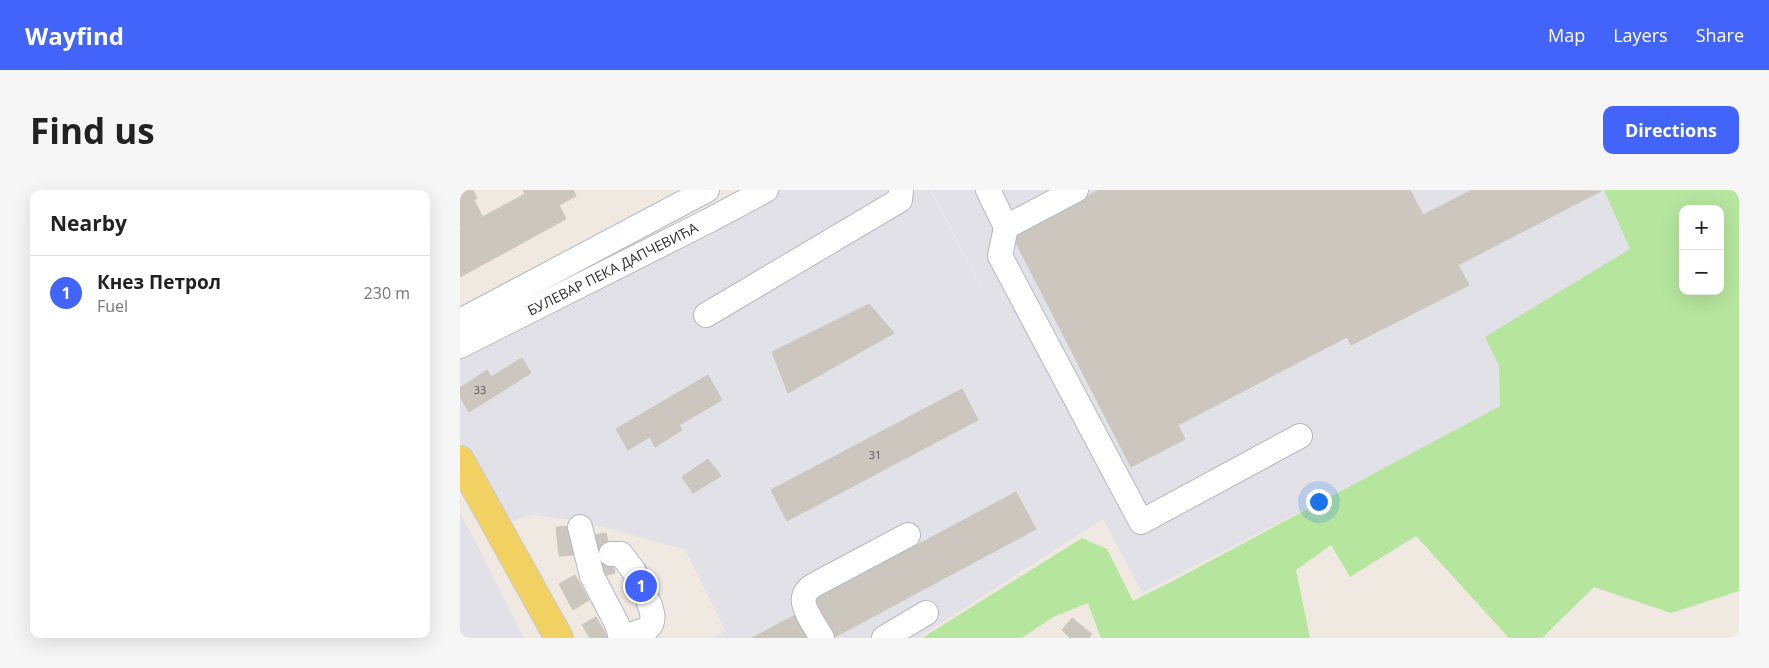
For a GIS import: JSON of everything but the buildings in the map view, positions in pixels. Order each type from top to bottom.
[{"type":"main road","points":[[460,460],[559,638]]},
{"type":"street","name":"БУЛЕВАР ПЕКА ДАПЧЕВИЋА","points":[[460,321],[707,190]]},
{"type":"street","name":"БУЛЕВАР ПЕКА ДАПЧЕВИЋА","points":[[460,346],[766,190]]},
{"type":"street","points":[[706,316],[900,200],[901,190]]},
{"type":"street","points":[[988,190],[1006,227],[1000,256],[1141,522],[1300,436]]},
{"type":"street","points":[[1006,227],[1076,190]]},
{"type":"street","points":[[580,527],[597,556],[592,576],[617,624],[621,638],[647,629],[650,626],[653,615],[649,603]]},
{"type":"street","points":[[822,638],[804,605],[804,597],[807,590],[908,534]]},
{"type":"street","points":[[597,556],[621,554],[633,570]]},
{"type":"street","points":[[884,638],[926,613]]},
{"type":"shaded area","points":[[766,190],[930,190],[1000,323],[931,190],[1739,190],[1724,205],[1679,205],[1679,295],[1707,295],[1356,483],[1142,593],[1103,519],[918,638],[713,638],[725,630],[685,549],[580,521],[532,515],[497,526],[460,460],[460,346]]},
{"type":"shaded area","points":[[460,513],[482,554],[524,638],[460,638]]},
{"type":"green space","points":[[1604,190],[1739,190],[1739,591],[1671,613],[1594,587],[1542,638],[1509,638],[1416,536],[1350,577],[1331,545],[1296,570],[1310,638],[1101,638],[1088,603],[1053,617],[1022,638],[922,638],[1082,538],[1107,549],[1133,601],[1171,582],[1500,406],[1499,366],[1485,337],[1630,249]]},
{"type":"tunnel","points":[[633,570],[649,603]]},
{"type":"place","name":"Кнез Петрол","points":[[641,586]]}]
